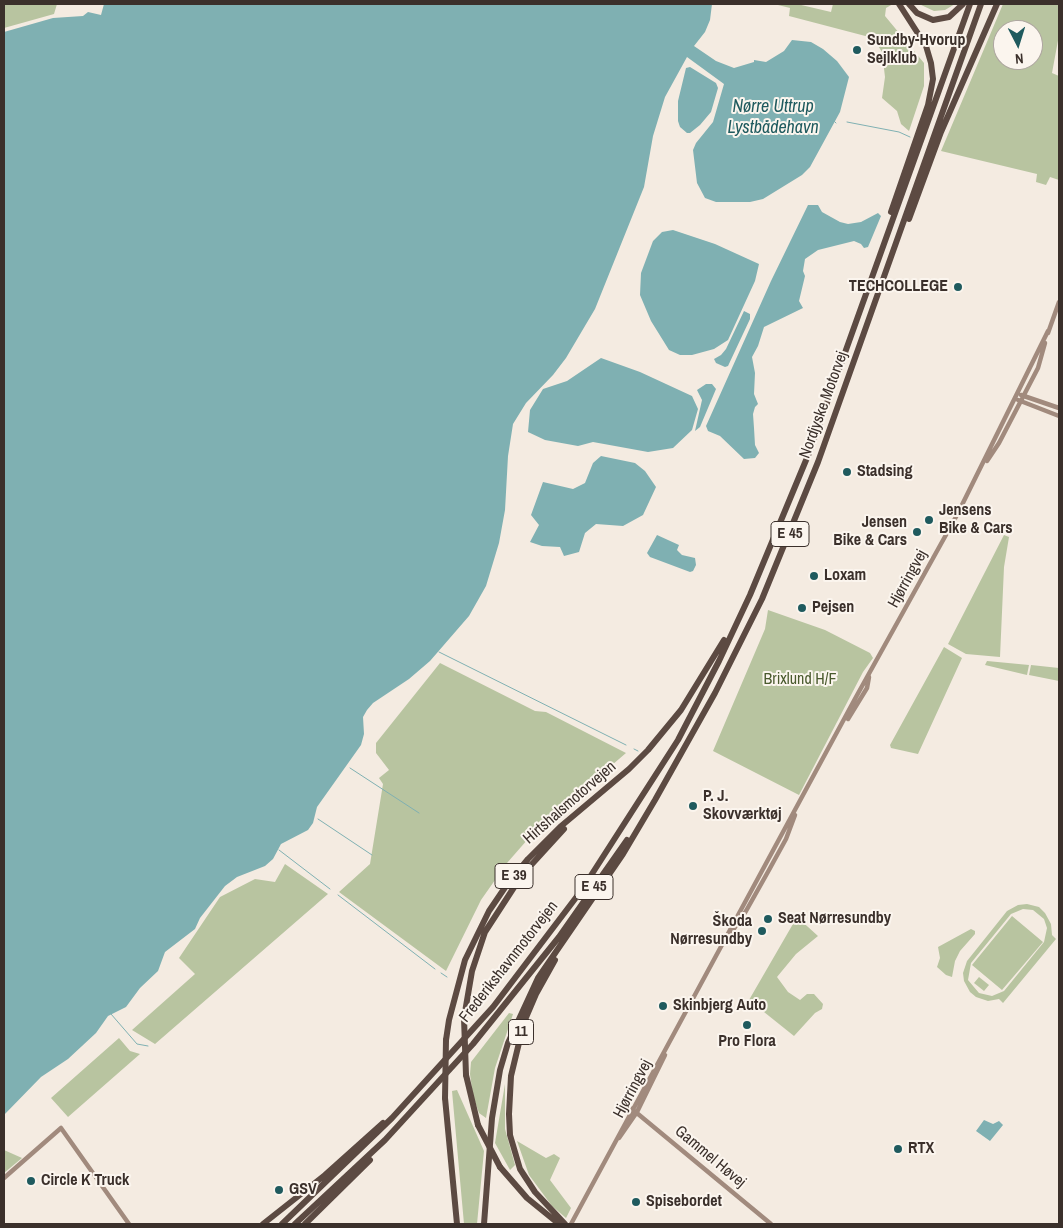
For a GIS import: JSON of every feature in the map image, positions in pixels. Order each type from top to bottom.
[{"type":"highway","points":[[863,303],[932,88],[932,63],[926,46],[899,4]]},
{"type":"highway","points":[[909,4],[917,13],[933,20],[949,17],[963,4]]},
{"type":"highway","name":"Nordjyske Motorvej","points":[[735,624],[754,586],[805,462],[970,4]]},
{"type":"highway","name":"Nordjyske Motorvej","points":[[655,800],[715,693],[777,564],[821,453],[981,4]]},
{"type":"highway","points":[[892,254],[915,206],[941,132],[997,4]]},
{"type":"highway","name":"Frederikshavnmotorvejen","points":[[282,1224],[362,1150],[429,1080],[498,1000],[581,891],[678,740],[719,661],[735,624]]},
{"type":"highway","name":"Hirtshalsmotorvejen","points":[[458,1224],[445,1098],[446,1040],[449,1020],[465,960],[489,911],[528,859],[560,827],[648,750],[681,710],[735,624]]},
{"type":"highway","name":"11","points":[[561,1223],[527,1198],[500,1166],[478,1125],[466,1075],[464,1018],[476,954],[493,918],[522,875],[563,830],[606,788]]},
{"type":"highway","points":[[484,1224],[492,1118],[500,1070],[508,1043],[538,978],[623,854],[655,800]]},
{"type":"highway","name":"Frederikshavnmotorvejen","points":[[295,1224],[365,1159],[474,1044],[548,952],[655,800]]},
{"type":"highway","name":"11","points":[[561,1223],[527,1182],[514,1154],[509,1114],[511,1076],[524,1022],[536,994],[623,854]]},
{"type":"highway","points":[[263,1224],[325,1175],[429,1080]]},
{"type":"highway","points":[[305,1224],[388,1142],[428,1094]]},
{"type":"main road","name":"Hjørringvej","points":[[571,1224],[616,1141],[654,1080],[668,1047],[726,940],[746,911],[782,847],[800,802],[841,728],[864,694],[870,675],[982,468],[1048,331],[1059,302]]},
{"type":"main road","name":"Hjørringvej","points":[[982,468],[999,443],[1038,368],[1048,331]]},
{"type":"main road","points":[[1016,396],[1024,396],[1059,408]]},
{"type":"main road","points":[[1016,396],[1020,402],[1059,416]]},
{"type":"main road","name":"Gammel Høvej","points":[[635,1111],[771,1224]]},
{"type":"main road","points":[[4,1178],[61,1128],[129,1224]]},
{"type":"green space","points":[[4,4],[57,4],[54,14],[4,28]]},
{"type":"green space","points":[[774,4],[797,4],[831,12],[833,4],[893,4],[886,8],[885,16],[924,63],[924,86],[909,131],[901,124],[897,111],[882,98],[885,77],[882,52],[873,38],[789,16],[790,8]]},
{"type":"green space","points":[[919,4],[955,4],[945,10],[934,11]]},
{"type":"green space","points":[[1003,4],[1059,4],[1059,35],[1052,73],[1059,76],[1059,180],[1050,177],[1046,185],[1036,182],[1037,174],[941,151],[993,28],[993,70],[1043,70],[1043,20],[996,20]]},
{"type":"green space","points":[[1004,535],[1009,537],[1004,567],[1000,657],[966,654],[948,644]]},
{"type":"green space","name":"Brixlund H/F","points":[[768,610],[825,630],[870,653],[873,658],[863,672],[799,795],[713,751],[765,629]]},
{"type":"green space","points":[[944,647],[962,658],[918,754],[891,748],[890,745]]},
{"type":"green space","points":[[987,661],[1029,665],[1027,675],[985,665]]},
{"type":"green space","points":[[440,663],[535,711],[546,712],[626,753],[535,831],[507,863],[481,900],[446,971],[339,892],[370,864],[383,784],[379,778],[389,770],[376,753],[376,743]]},
{"type":"green space","points":[[1031,665],[1059,668],[1059,681],[1029,675]]},
{"type":"green space","points":[[285,864],[328,894],[155,1044],[132,1030],[195,974],[179,958],[220,897],[255,879],[275,882]]},
{"type":"green space","points":[[1027,904],[1039,907],[1051,924],[1052,935],[1056,939],[1003,1003],[999,999],[988,1001],[976,997],[970,992],[964,981],[963,973],[967,961],[1007,911],[1018,905]],"holes":[[[1023,909],[1033,910],[1044,919],[1047,928],[1044,942],[1004,991],[992,996],[979,993],[968,980],[971,963],[1011,914]]]},
{"type":"green space","points":[[1012,916],[1043,942],[1002,990],[972,965]]},
{"type":"green space","points":[[797,917],[818,936],[796,954],[777,977],[788,992],[800,1000],[807,994],[814,994],[823,1004],[822,1009],[815,1013],[794,1036],[749,1000]]},
{"type":"green space","points":[[971,929],[975,931],[975,934],[960,951],[955,961],[952,977],[946,975],[937,967],[940,958],[938,947]]},
{"type":"green space","points":[[979,977],[989,985],[984,991],[974,983]]},
{"type":"green space","points":[[509,1013],[513,1014],[495,1068],[486,1118],[479,1113],[473,1096],[470,1074],[471,1062]]},
{"type":"green space","points":[[119,1038],[130,1051],[140,1054],[68,1117],[51,1098]]},
{"type":"green space","points":[[505,1084],[505,1129],[515,1165],[510,1170],[495,1143]]},
{"type":"green space","points":[[457,1090],[484,1151],[477,1224],[464,1224],[452,1091]]},
{"type":"green space","points":[[517,1141],[546,1158],[554,1154],[560,1158],[550,1180],[571,1208],[566,1218],[552,1206],[529,1175]]},
{"type":"green space","points":[[4,1150],[22,1158],[4,1173]]},
{"type":"water","name":"Nørre Uttrup Lystbådehavn","points":[[104,4],[712,4],[710,20],[705,32],[694,46],[716,61],[734,68],[754,62],[754,60],[766,62],[784,51],[792,40],[811,42],[837,61],[849,77],[840,112],[810,167],[802,175],[763,199],[750,202],[716,202],[705,198],[697,183],[693,150],[696,143],[713,122],[724,84],[687,57],[665,97],[653,136],[644,187],[595,309],[566,358],[553,375],[526,403],[513,424],[508,456],[505,510],[499,543],[486,586],[469,616],[430,661],[409,679],[373,703],[367,710],[363,717],[364,734],[361,745],[317,807],[313,823],[308,830],[281,844],[273,859],[265,866],[237,877],[225,886],[200,918],[195,929],[165,952],[158,971],[140,988],[126,1007],[108,1016],[96,1033],[68,1059],[41,1077],[4,1115],[4,32],[53,18],[83,16],[88,12],[101,15]]},
{"type":"water","points":[[690,67],[716,83],[718,88],[711,112],[700,125],[690,133],[687,133],[680,127],[678,121],[678,101],[686,68]]},
{"type":"water","points":[[808,205],[818,205],[822,212],[840,222],[848,224],[861,222],[878,213],[881,216],[868,247],[864,248],[861,244],[854,241],[818,250],[805,259],[803,271],[805,276],[799,301],[803,308],[764,327],[752,357],[755,373],[754,394],[758,404],[753,414],[755,445],[759,453],[755,458],[744,459],[720,436],[708,431],[706,426],[771,281]]},
{"type":"water","points":[[673,230],[715,244],[759,264],[755,281],[728,340],[714,349],[692,355],[680,355],[669,350],[651,321],[640,295],[641,273],[653,241],[662,232]]},
{"type":"water","points":[[744,311],[750,314],[750,319],[728,366],[725,367],[716,363],[714,359],[726,349]]},
{"type":"water","points":[[601,358],[640,372],[692,396],[698,409],[692,430],[673,448],[648,452],[593,442],[578,446],[545,440],[528,432],[530,410],[543,389],[567,381]]},
{"type":"water","points":[[706,384],[712,384],[716,389],[700,427],[695,431],[702,400],[697,390]]},
{"type":"water","points":[[601,456],[635,463],[645,471],[656,487],[643,515],[623,526],[596,524],[585,533],[579,552],[564,556],[560,547],[542,546],[530,542],[539,525],[531,515],[543,482],[573,489],[585,483],[593,463]]},
{"type":"water","points":[[657,535],[679,545],[677,550],[682,555],[695,558],[696,565],[693,571],[690,572],[650,557],[647,553]]},
{"type":"water","points":[[984,1120],[993,1124],[999,1121],[1003,1125],[990,1141],[976,1131]]},
{"type":"waterway","points":[[847,122],[899,132],[910,137]]},
{"type":"waterway","points":[[439,652],[626,745]]},
{"type":"waterway","points":[[634,749],[638,751]]},
{"type":"waterway","points":[[350,768],[419,813]]},
{"type":"waterway","points":[[318,819],[372,855]]},
{"type":"waterway","points":[[279,850],[330,889]]},
{"type":"waterway","points":[[338,895],[435,969]]},
{"type":"waterway","points":[[441,973],[447,977]]},
{"type":"waterway","points":[[111,1014],[137,1044],[148,1046]]},
{"type":"place","name":"Sundby-Hvorup Sejlklub","points":[[857,50]]},
{"type":"place","name":"TECHCOLLEGE","points":[[958,287]]},
{"type":"place","name":"Stadsing","points":[[847,472]]},
{"type":"place","name":"Jensens Bike & Cars","points":[[929,520]]},
{"type":"place","name":"Jensen Bike & Cars","points":[[917,532]]},
{"type":"place","name":"Loxam","points":[[814,576]]},
{"type":"place","name":"Pejsen","points":[[802,608]]},
{"type":"place","name":"P. J. Skovværktøj","points":[[693,806]]},
{"type":"place","name":"Seat Nørresundby","points":[[768,919]]},
{"type":"place","name":"Škoda Nørresundby","points":[[762,931]]},
{"type":"place","name":"Skinbjerg Auto","points":[[663,1006]]},
{"type":"place","name":"Pro Flora","points":[[747,1025]]},
{"type":"place","name":"RTX","points":[[898,1149]]},
{"type":"place","name":"Circle K Truck","points":[[31,1181]]},
{"type":"place","name":"GSV","points":[[279,1190]]},
{"type":"place","name":"Spisebordet","points":[[636,1202]]}]
